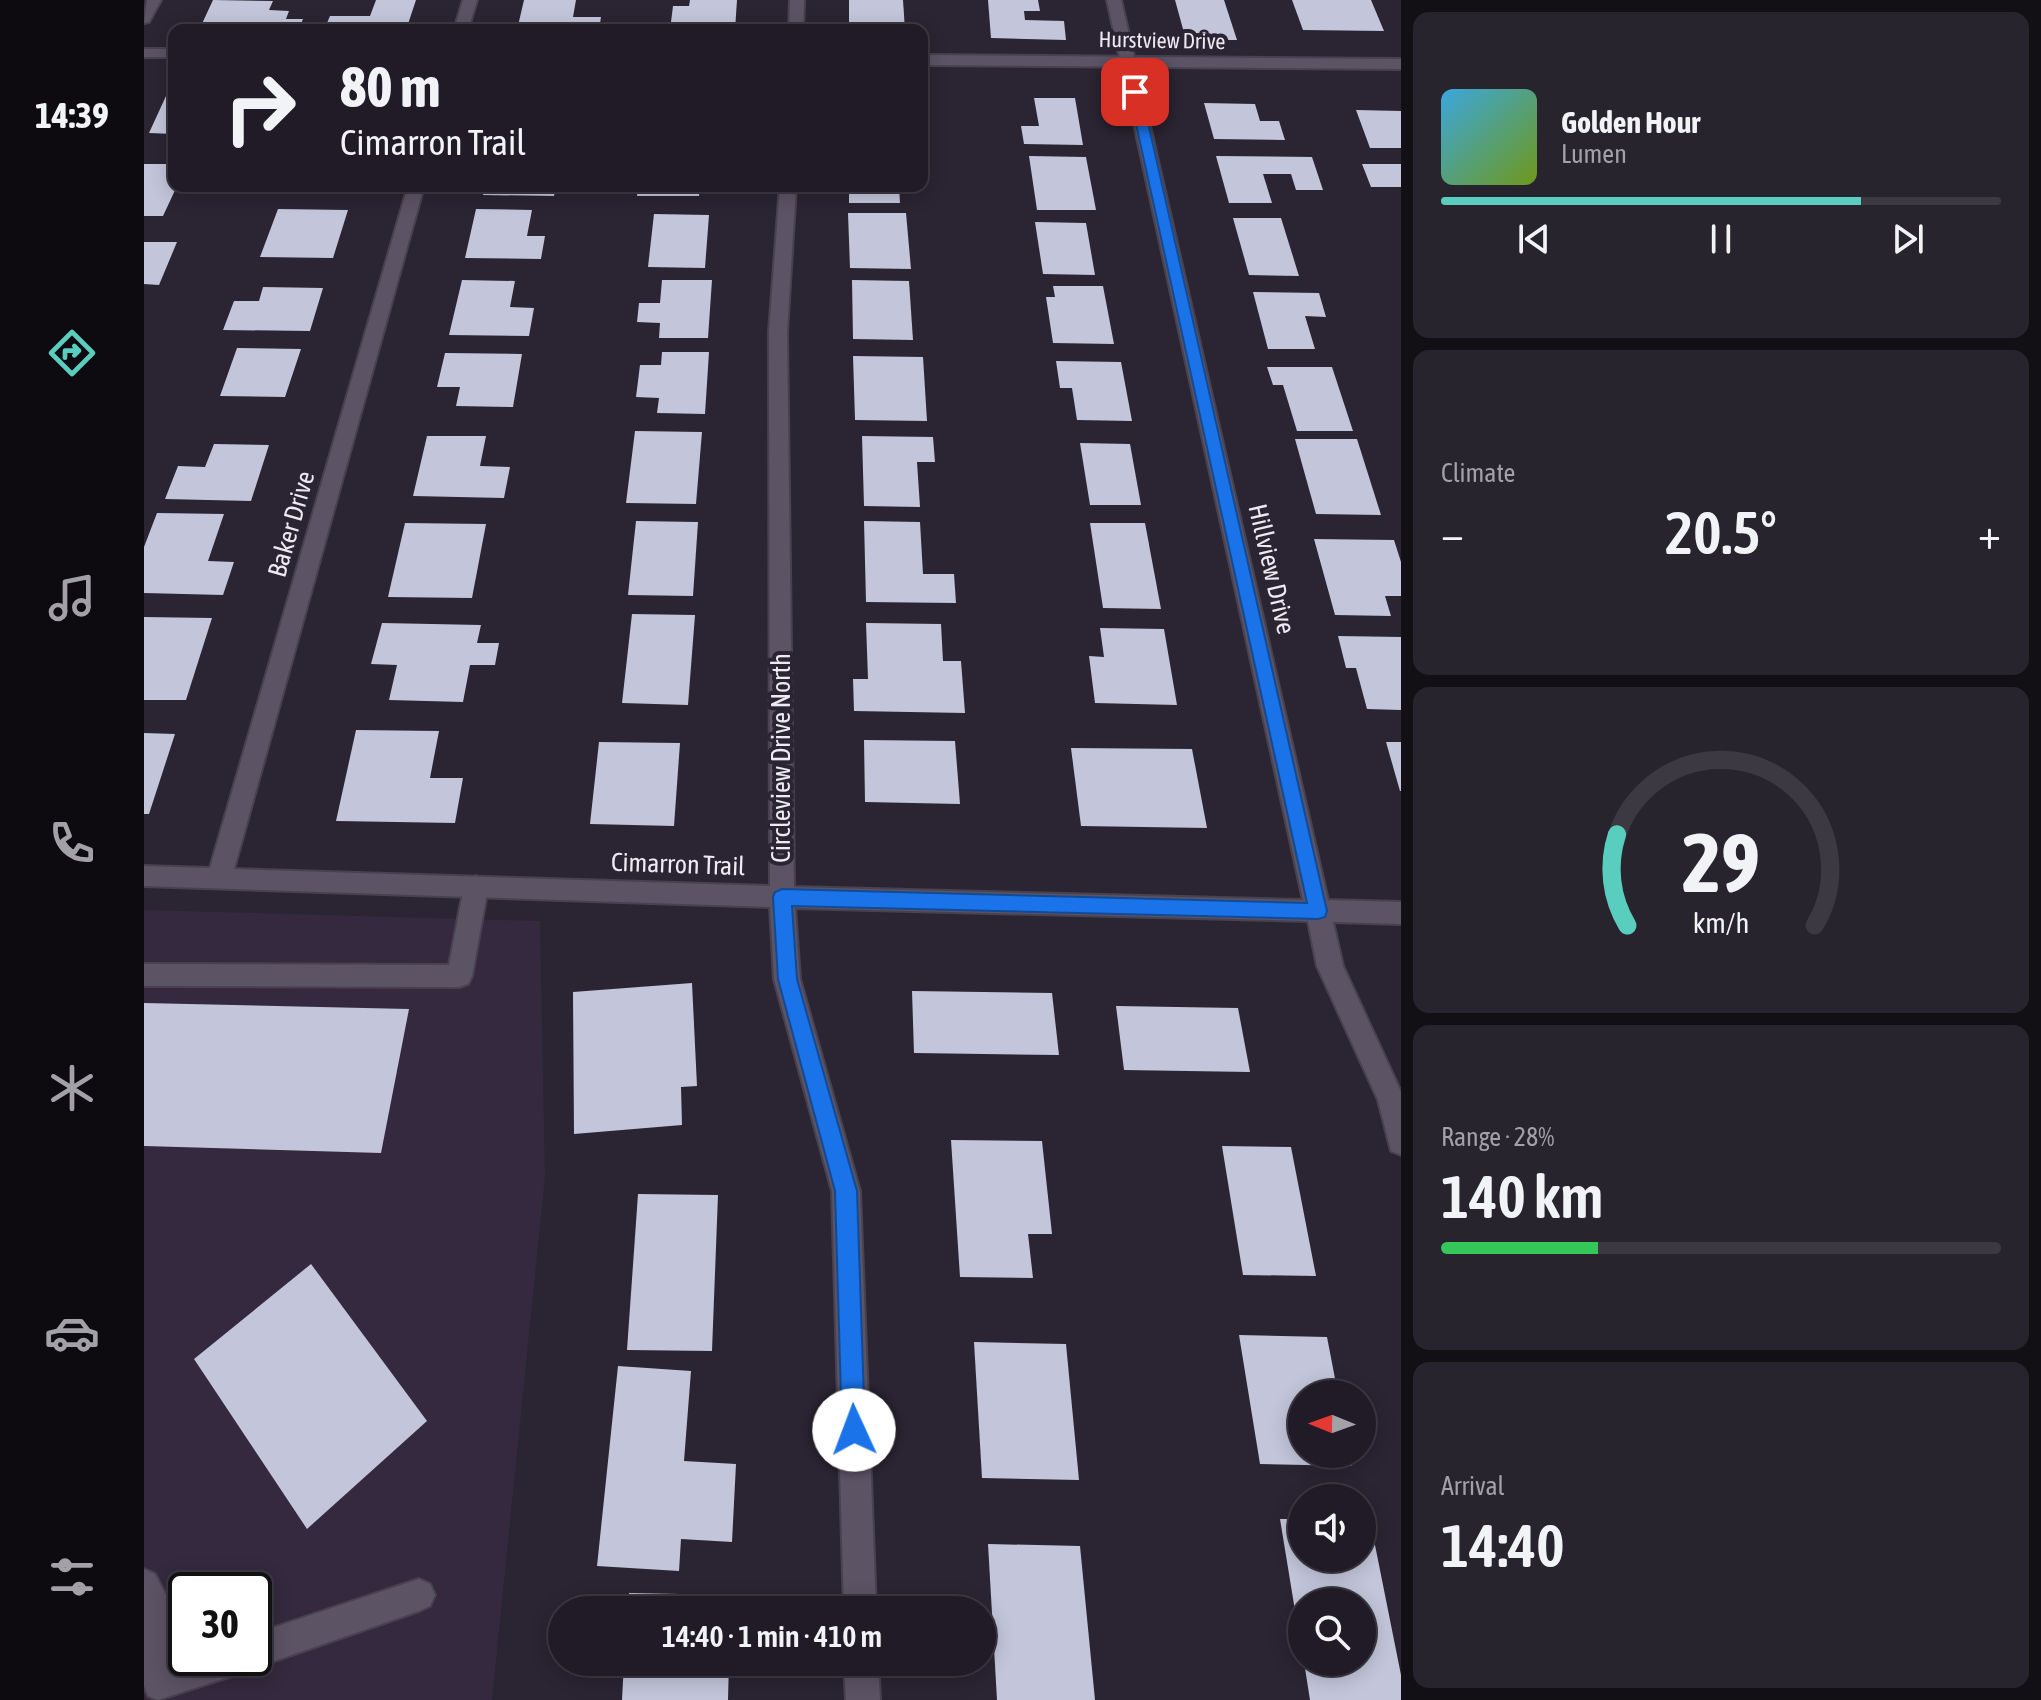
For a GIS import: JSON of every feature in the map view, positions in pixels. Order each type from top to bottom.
[{"type":"street","points":[[144,19],[154,0]]},
{"type":"street","points":[[463,24],[470,0]]},
{"type":"street","points":[[796,24],[797,0]]},
{"type":"street","name":"Hillview Drive","points":[[1114,0],[1330,966],[1391,1100],[1401,1142]]},
{"type":"street","points":[[144,53],[168,53]]},
{"type":"street","name":"Hurstview Drive","points":[[928,60],[1401,64]]},
{"type":"street","name":"Baker Drive","points":[[219,878],[414,192]]},
{"type":"street","name":"Circleview Drive North","points":[[788,192],[778,332],[782,897],[787,979],[846,1191],[860,1596]]},
{"type":"street","name":"Cimarron Trail","points":[[144,876],[1401,913]]},
{"type":"street","points":[[144,975],[459,976],[476,887]]},
{"type":"street","points":[[144,1585],[155,1605],[160,1684],[183,1676]]},
{"type":"street","points":[[272,1645],[419,1595]]},
{"type":"street","points":[[862,1676],[863,1700]]},
{"type":"shaded area","points":[[144,910],[540,921],[545,1177],[492,1700],[144,1700]]},
{"type":"building","points":[[213,0],[273,1],[269,10],[289,11],[286,19],[303,19],[301,24],[202,24]]},
{"type":"building","points":[[376,0],[416,0],[408,24],[327,24],[330,16],[370,16]]},
{"type":"building","points":[[524,0],[576,0],[573,17],[601,17],[600,24],[518,24]]},
{"type":"building","points":[[690,0],[737,0],[735,24],[671,24],[673,6],[689,6]]},
{"type":"building","points":[[849,0],[903,0],[905,24],[849,24]]},
{"type":"building","points":[[988,0],[1038,0],[1040,11],[1024,11],[1025,20],[1064,21],[1066,40],[991,38]]},
{"type":"building","points":[[1175,0],[1224,0],[1237,40],[1186,40]]},
{"type":"building","points":[[1292,0],[1371,0],[1384,31],[1303,30]]},
{"type":"building","points":[[166,96],[168,96],[168,134],[149,133]]},
{"type":"building","points":[[1034,98],[1075,98],[1083,145],[1024,144],[1021,126],[1039,126]]},
{"type":"building","points":[[1204,103],[1255,104],[1260,121],[1279,121],[1285,140],[1214,139]]},
{"type":"building","points":[[1356,110],[1401,111],[1401,148],[1370,148]]},
{"type":"building","points":[[1029,156],[1086,157],[1096,210],[1037,210]]},
{"type":"building","points":[[1216,156],[1312,157],[1323,190],[1296,190],[1291,174],[1263,174],[1272,203],[1229,203]]},
{"type":"building","points":[[144,164],[168,164],[168,192],[174,192],[163,216],[144,216]]},
{"type":"building","points":[[1362,164],[1401,164],[1401,187],[1371,187]]},
{"type":"building","points":[[484,192],[555,192],[554,196],[483,195]]},
{"type":"building","points":[[637,192],[699,192],[699,196],[637,196]]},
{"type":"building","points":[[849,192],[899,192],[900,203],[849,203]]},
{"type":"building","points":[[278,209],[348,210],[333,258],[260,257]]},
{"type":"building","points":[[476,209],[532,210],[527,236],[545,236],[541,259],[465,258]]},
{"type":"building","points":[[848,213],[906,213],[911,269],[850,268]]},
{"type":"building","points":[[654,214],[709,215],[705,268],[648,267]]},
{"type":"building","points":[[1233,218],[1281,218],[1299,276],[1249,275]]},
{"type":"building","points":[[1035,222],[1086,223],[1095,275],[1043,274]]},
{"type":"building","points":[[144,242],[177,242],[159,285],[144,284]]},
{"type":"building","points":[[462,280],[515,281],[510,307],[534,308],[529,336],[449,335]]},
{"type":"building","points":[[662,280],[712,280],[708,338],[659,338],[660,323],[637,322],[639,303],[660,303]]},
{"type":"building","points":[[852,280],[909,281],[913,340],[853,339]]},
{"type":"building","points":[[1053,286],[1103,286],[1114,344],[1053,343],[1046,297],[1055,297]]},
{"type":"building","points":[[263,287],[323,288],[310,331],[223,330],[234,301],[259,301]]},
{"type":"building","points":[[1253,292],[1319,293],[1326,317],[1305,316],[1315,349],[1268,349]]},
{"type":"building","points":[[237,348],[301,349],[285,397],[220,396]]},
{"type":"building","points":[[662,352],[709,352],[705,414],[657,413],[659,398],[636,397],[640,365],[661,365]]},
{"type":"building","points":[[445,353],[522,354],[513,407],[456,406],[460,387],[437,387]]},
{"type":"building","points":[[853,356],[923,357],[927,421],[855,420]]},
{"type":"building","points":[[1056,361],[1121,362],[1132,421],[1077,420],[1072,388],[1060,388]]},
{"type":"building","points":[[1267,367],[1332,367],[1353,431],[1297,431],[1283,385],[1273,385]]},
{"type":"building","points":[[635,431],[702,432],[696,504],[626,503]]},
{"type":"building","points":[[427,436],[486,436],[480,466],[510,467],[504,498],[413,496]]},
{"type":"building","points":[[862,436],[933,437],[935,462],[917,462],[920,507],[864,506]]},
{"type":"building","points":[[1295,439],[1357,439],[1381,515],[1316,514]]},
{"type":"building","points":[[1080,443],[1130,444],[1141,505],[1090,505]]},
{"type":"building","points":[[214,444],[269,445],[251,501],[165,499],[178,466],[205,467]]},
{"type":"building","points":[[157,513],[224,514],[208,561],[234,562],[223,595],[144,593],[144,547]]},
{"type":"building","points":[[636,521],[698,522],[693,596],[628,595]]},
{"type":"building","points":[[864,521],[920,522],[923,574],[954,574],[956,603],[866,602]]},
{"type":"building","points":[[405,523],[486,524],[472,598],[388,597]]},
{"type":"building","points":[[1090,523],[1145,523],[1161,609],[1103,608]]},
{"type":"building","points":[[1314,539],[1394,540],[1401,562],[1401,596],[1385,596],[1391,616],[1335,615]]},
{"type":"building","points":[[632,614],[695,615],[688,705],[622,703]]},
{"type":"building","points":[[144,617],[212,618],[186,700],[144,700]]},
{"type":"building","points":[[382,623],[481,625],[477,643],[499,643],[495,665],[470,665],[463,702],[389,700],[397,665],[371,664]]},
{"type":"building","points":[[866,623],[941,624],[943,661],[961,661],[965,713],[854,711],[853,679],[868,679]]},
{"type":"building","points":[[1100,628],[1164,629],[1177,705],[1095,703],[1089,656],[1104,657]]},
{"type":"building","points":[[1338,636],[1401,637],[1401,710],[1367,709],[1356,668],[1346,668]]},
{"type":"building","points":[[356,730],[439,731],[430,778],[463,778],[455,823],[336,821]]},
{"type":"building","points":[[144,733],[175,734],[149,814],[144,814]]},
{"type":"building","points":[[864,740],[955,741],[960,804],[865,802]]},
{"type":"building","points":[[599,742],[680,743],[674,826],[590,824]]},
{"type":"building","points":[[1386,742],[1401,742],[1401,791],[1400,791]]},
{"type":"building","points":[[1071,748],[1192,749],[1207,828],[1081,826]]},
{"type":"building","points":[[692,983],[697,1086],[681,1087],[682,1125],[574,1134],[573,992]]},
{"type":"building","points":[[912,991],[1052,993],[1059,1055],[914,1053]]},
{"type":"building","points":[[144,1003],[409,1009],[381,1153],[144,1146]]},
{"type":"building","points":[[1116,1006],[1238,1008],[1250,1072],[1124,1070]]},
{"type":"building","points":[[951,1140],[1042,1141],[1052,1234],[1028,1234],[1033,1278],[960,1277]]},
{"type":"building","points":[[1222,1146],[1291,1147],[1316,1276],[1243,1275]]},
{"type":"building","points":[[638,1194],[718,1195],[712,1351],[627,1350]]},
{"type":"building","points":[[311,1264],[427,1421],[307,1529],[194,1359]]},
{"type":"building","points":[[1239,1335],[1327,1337],[1335,1380],[1288,1380],[1288,1465],[1260,1464]]},
{"type":"building","points":[[974,1342],[1066,1344],[1079,1480],[982,1478]]},
{"type":"building","points":[[618,1366],[691,1371],[684,1461],[736,1464],[732,1542],[681,1539],[679,1571],[597,1566]]},
{"type":"building","points":[[1280,1519],[1288,1519],[1288,1568]]},
{"type":"building","points":[[988,1544],[1080,1546],[1095,1700],[997,1700],[996,1596],[991,1596]]},
{"type":"building","points":[[1376,1550],[1401,1675],[1401,1700],[1310,1700],[1306,1676],[1376,1676],[1376,1588],[1291,1588],[1289,1572],[1376,1572]]},
{"type":"building","points":[[629,1593],[731,1595],[731,1596],[629,1596]]},
{"type":"building","points":[[623,1676],[729,1676],[728,1700],[622,1700]]},
{"type":"route","points":[[854,1430],[846,1191],[787,979],[782,897],[1318,911],[1135,92]]}]
